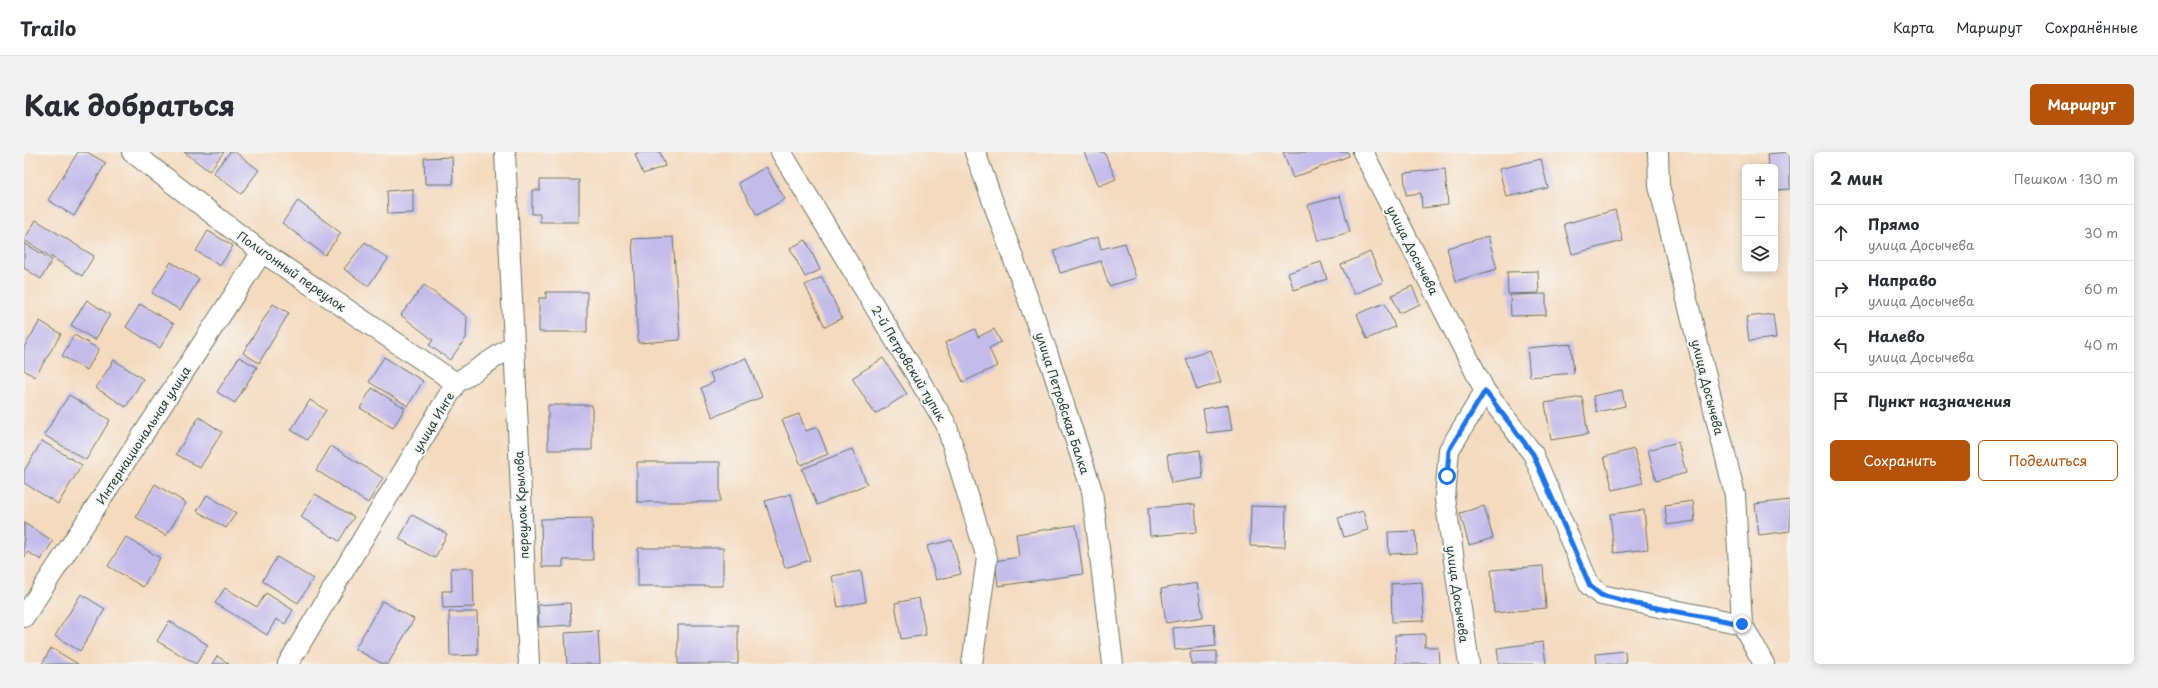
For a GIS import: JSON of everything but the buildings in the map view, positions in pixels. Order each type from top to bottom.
[{"type":"street","name":"Полигонный переулок","points":[[132,152],[262,252],[456,383]]},
{"type":"street","points":[[505,152],[513,346]]},
{"type":"street","name":"2-й Петровский тупик","points":[[781,152],[946,424],[987,558],[972,664]]},
{"type":"street","name":"улица Петровская Балка","points":[[975,152],[1046,349],[1092,491],[1113,664]]},
{"type":"street","name":"улица Досычева","points":[[1363,152],[1485,391],[1533,454],[1590,586],[1601,595],[1608,597],[1742,624]]},
{"type":"street","name":"улица Досычева","points":[[1658,152],[1659,186],[1735,495],[1742,624],[1764,664]]},
{"type":"street","name":"Интернациональная улица","points":[[24,617],[262,252]]},
{"type":"street","name":"улица Инге","points":[[288,664],[456,383],[513,346]]},
{"type":"street","name":"переулок Крылова","points":[[513,346],[529,664]]},
{"type":"street","name":"улица Досычева","points":[[1469,664],[1445,498],[1449,450],[1485,391]]},
{"type":"route","points":[[1447,476],[1449,450],[1485,391],[1533,454],[1590,586],[1601,595],[1636,604],[1742,624]]}]
